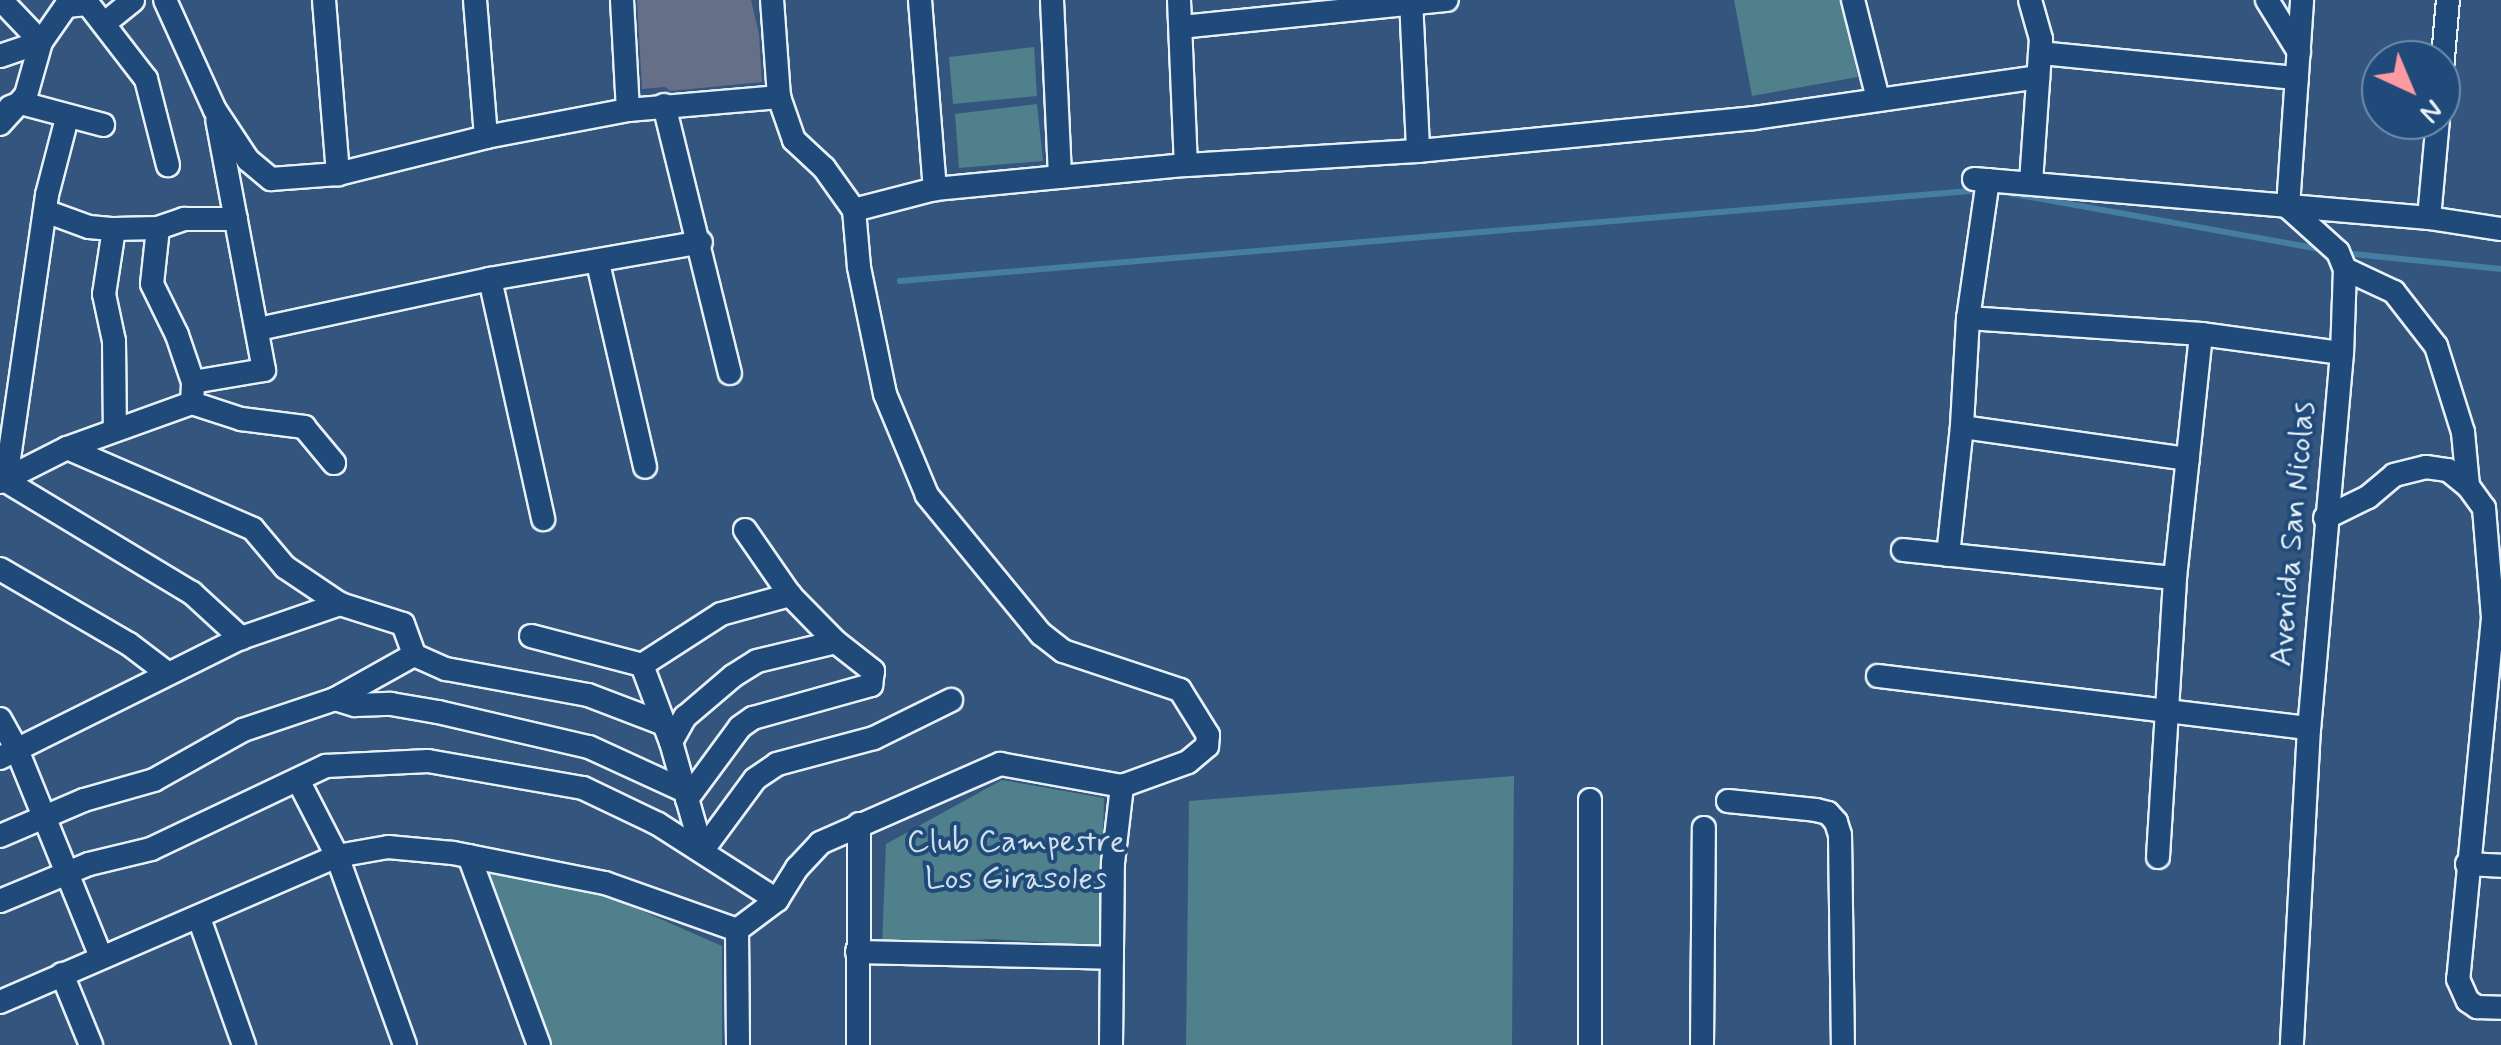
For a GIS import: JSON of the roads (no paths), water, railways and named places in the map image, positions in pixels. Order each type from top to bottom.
[{"type":"street","points":[[1,0],[41,42]]},
{"type":"street","points":[[105,23],[134,0]]},
{"type":"street","points":[[165,0],[215,110],[248,160],[271,179],[338,174],[486,137],[664,104],[779,97]]},
{"type":"street","points":[[324,0],[338,174]]},
{"type":"street","points":[[475,0],[486,137]]},
{"type":"street","points":[[622,0],[628,110]]},
{"type":"street","points":[[738,930],[778,900],[797,868],[820,843],[1000,764],[1122,786],[1188,762],[1207,746],[1208,735],[1180,690],[1064,651],[1041,634],[928,496],[885,394],[860,267],[854,210],[824,168],[794,140],[779,97],[772,0]]},
{"type":"street","points":[[920,0],[935,189]]},
{"type":"street","points":[[1052,0],[1060,176]]},
{"type":"street","points":[[1179,0],[1186,165]]},
{"type":"street","points":[[1180,27],[1447,0]]},
{"type":"street","points":[[1854,0],[1878,99]]},
{"type":"street","points":[[2030,0],[2040,53],[2031,182]]},
{"type":"street","points":[[2267,0],[2300,45]]},
{"type":"street","points":[[2278,0],[2300,45]]},
{"type":"street","points":[[2288,206],[2302,0]]},
{"type":"street","points":[[2445,40],[2448,0]]},
{"type":"street","points":[[0,124],[41,42],[66,6],[88,2],[146,79],[168,165]]},
{"type":"street","points":[[1411,2],[1418,151]]},
{"type":"street","points":[[0,56],[41,42]]},
{"type":"street","points":[[2040,53],[2298,78]]},
{"type":"street","points":[[854,210],[935,189],[1186,165],[1418,151],[1754,118],[2038,77]]},
{"type":"street","points":[[664,104],[701,242],[730,373]]},
{"type":"street","points":[[11,106],[103,125]]},
{"type":"street","points":[[3,481],[25,466],[192,393],[264,370],[215,110]]},
{"type":"street","points":[[3,481],[45,210],[67,118]]},
{"type":"street","points":[[2429,218],[2436,140]]},
{"type":"street","points":[[1948,554],[1981,179],[2429,218],[2501,229]]},
{"type":"street","points":[[2288,206],[2338,252],[2345,269],[2394,292],[2436,346],[2463,432],[2468,486]]},
{"type":"street","points":[[45,210],[89,228],[158,228],[184,219],[236,219]]},
{"type":"street","points":[[158,228],[152,284],[178,335],[192,393],[241,419],[304,427],[334,463]]},
{"type":"street","points":[[114,229],[104,294],[114,341],[114,430]]},
{"type":"street","points":[[259,329],[490,279],[701,242]]},
{"type":"street","points":[[598,262],[645,467]]},
{"type":"street","name":"Avenida San Nicolas","points":[[2292,1045],[2308,728],[2342,353],[2345,269]]},
{"type":"street","points":[[490,279],[543,519]]},
{"type":"street","points":[[1968,318],[2201,334],[2342,353]]},
{"type":"street","points":[[2158,857],[2175,578],[2201,334]]},
{"type":"street","points":[[1962,426],[2188,459]]},
{"type":"street","points":[[67,448],[252,529],[284,567],[340,604],[404,624],[414,654],[446,669],[588,696],[667,733]]},
{"type":"street","points":[[2325,518],[2410,470],[2448,470],[2468,486],[2493,524],[2497,622],[2466,864],[2458,979],[2468,1000],[2478,1007],[2501,1008]]},
{"type":"street","points":[[3,481],[192,593],[241,638]]},
{"type":"street","points":[[685,794],[740,727],[753,718],[871,685],[874,671],[836,642],[790,595],[746,530]]},
{"type":"street","points":[[1903,550],[2175,578]]},
{"type":"street","points":[[0,569],[128,644],[168,673]]},
{"type":"street","points":[[531,636],[642,666],[721,614],[790,595]]},
{"type":"street","points":[[9,754],[241,638],[340,604]]},
{"type":"street","points":[[667,733],[745,668],[769,658],[836,642]]},
{"type":"street","points":[[0,836],[154,780],[243,730],[335,699],[414,654]]},
{"type":"street","points":[[642,666],[667,733],[702,851]]},
{"type":"street","points":[[1878,676],[2308,728]]},
{"type":"street","points":[[335,699],[355,705],[391,704],[438,712],[589,747],[685,794]]},
{"type":"street","points":[[702,851],[755,780],[777,764],[874,738],[951,700]]},
{"type":"street","points":[[0,719],[9,754],[44,817],[101,958]]},
{"type":"street","points":[[0,901],[89,864],[151,849],[300,782],[326,766],[428,762],[583,788],[702,851],[778,900]]},
{"type":"street","points":[[300,782],[337,856],[405,1045]]},
{"type":"street","points":[[1111,1045],[1113,863],[1122,786]]},
{"type":"street","points":[[1590,800],[1590,1045]]},
{"type":"street","points":[[1728,800],[1816,810],[1828,813],[1836,822],[1843,1045]]},
{"type":"street","points":[[858,1045],[859,824]]},
{"type":"street","points":[[1702,1045],[1704,828]]},
{"type":"street","points":[[0,1002],[337,856],[388,847],[469,856],[605,883],[738,930]]},
{"type":"street","points":[[469,856],[540,1045]]},
{"type":"street","points":[[2466,864],[2501,866]]},
{"type":"street","points":[[198,918],[244,1045]]},
{"type":"street","points":[[738,930],[738,1045]]},
{"type":"street","points":[[858,952],[1112,958]]},
{"type":"street","points":[[62,974],[91,1045]]},
{"type":"waterway","points":[[900,281],[1981,190]]},
{"type":"waterway","points":[[2003,192],[2326,250]]},
{"type":"waterway","points":[[2343,253],[2501,269]]},
{"type":"park label","name":"Club Campestre Los Girasoles","points":[[1016,862]]}]
